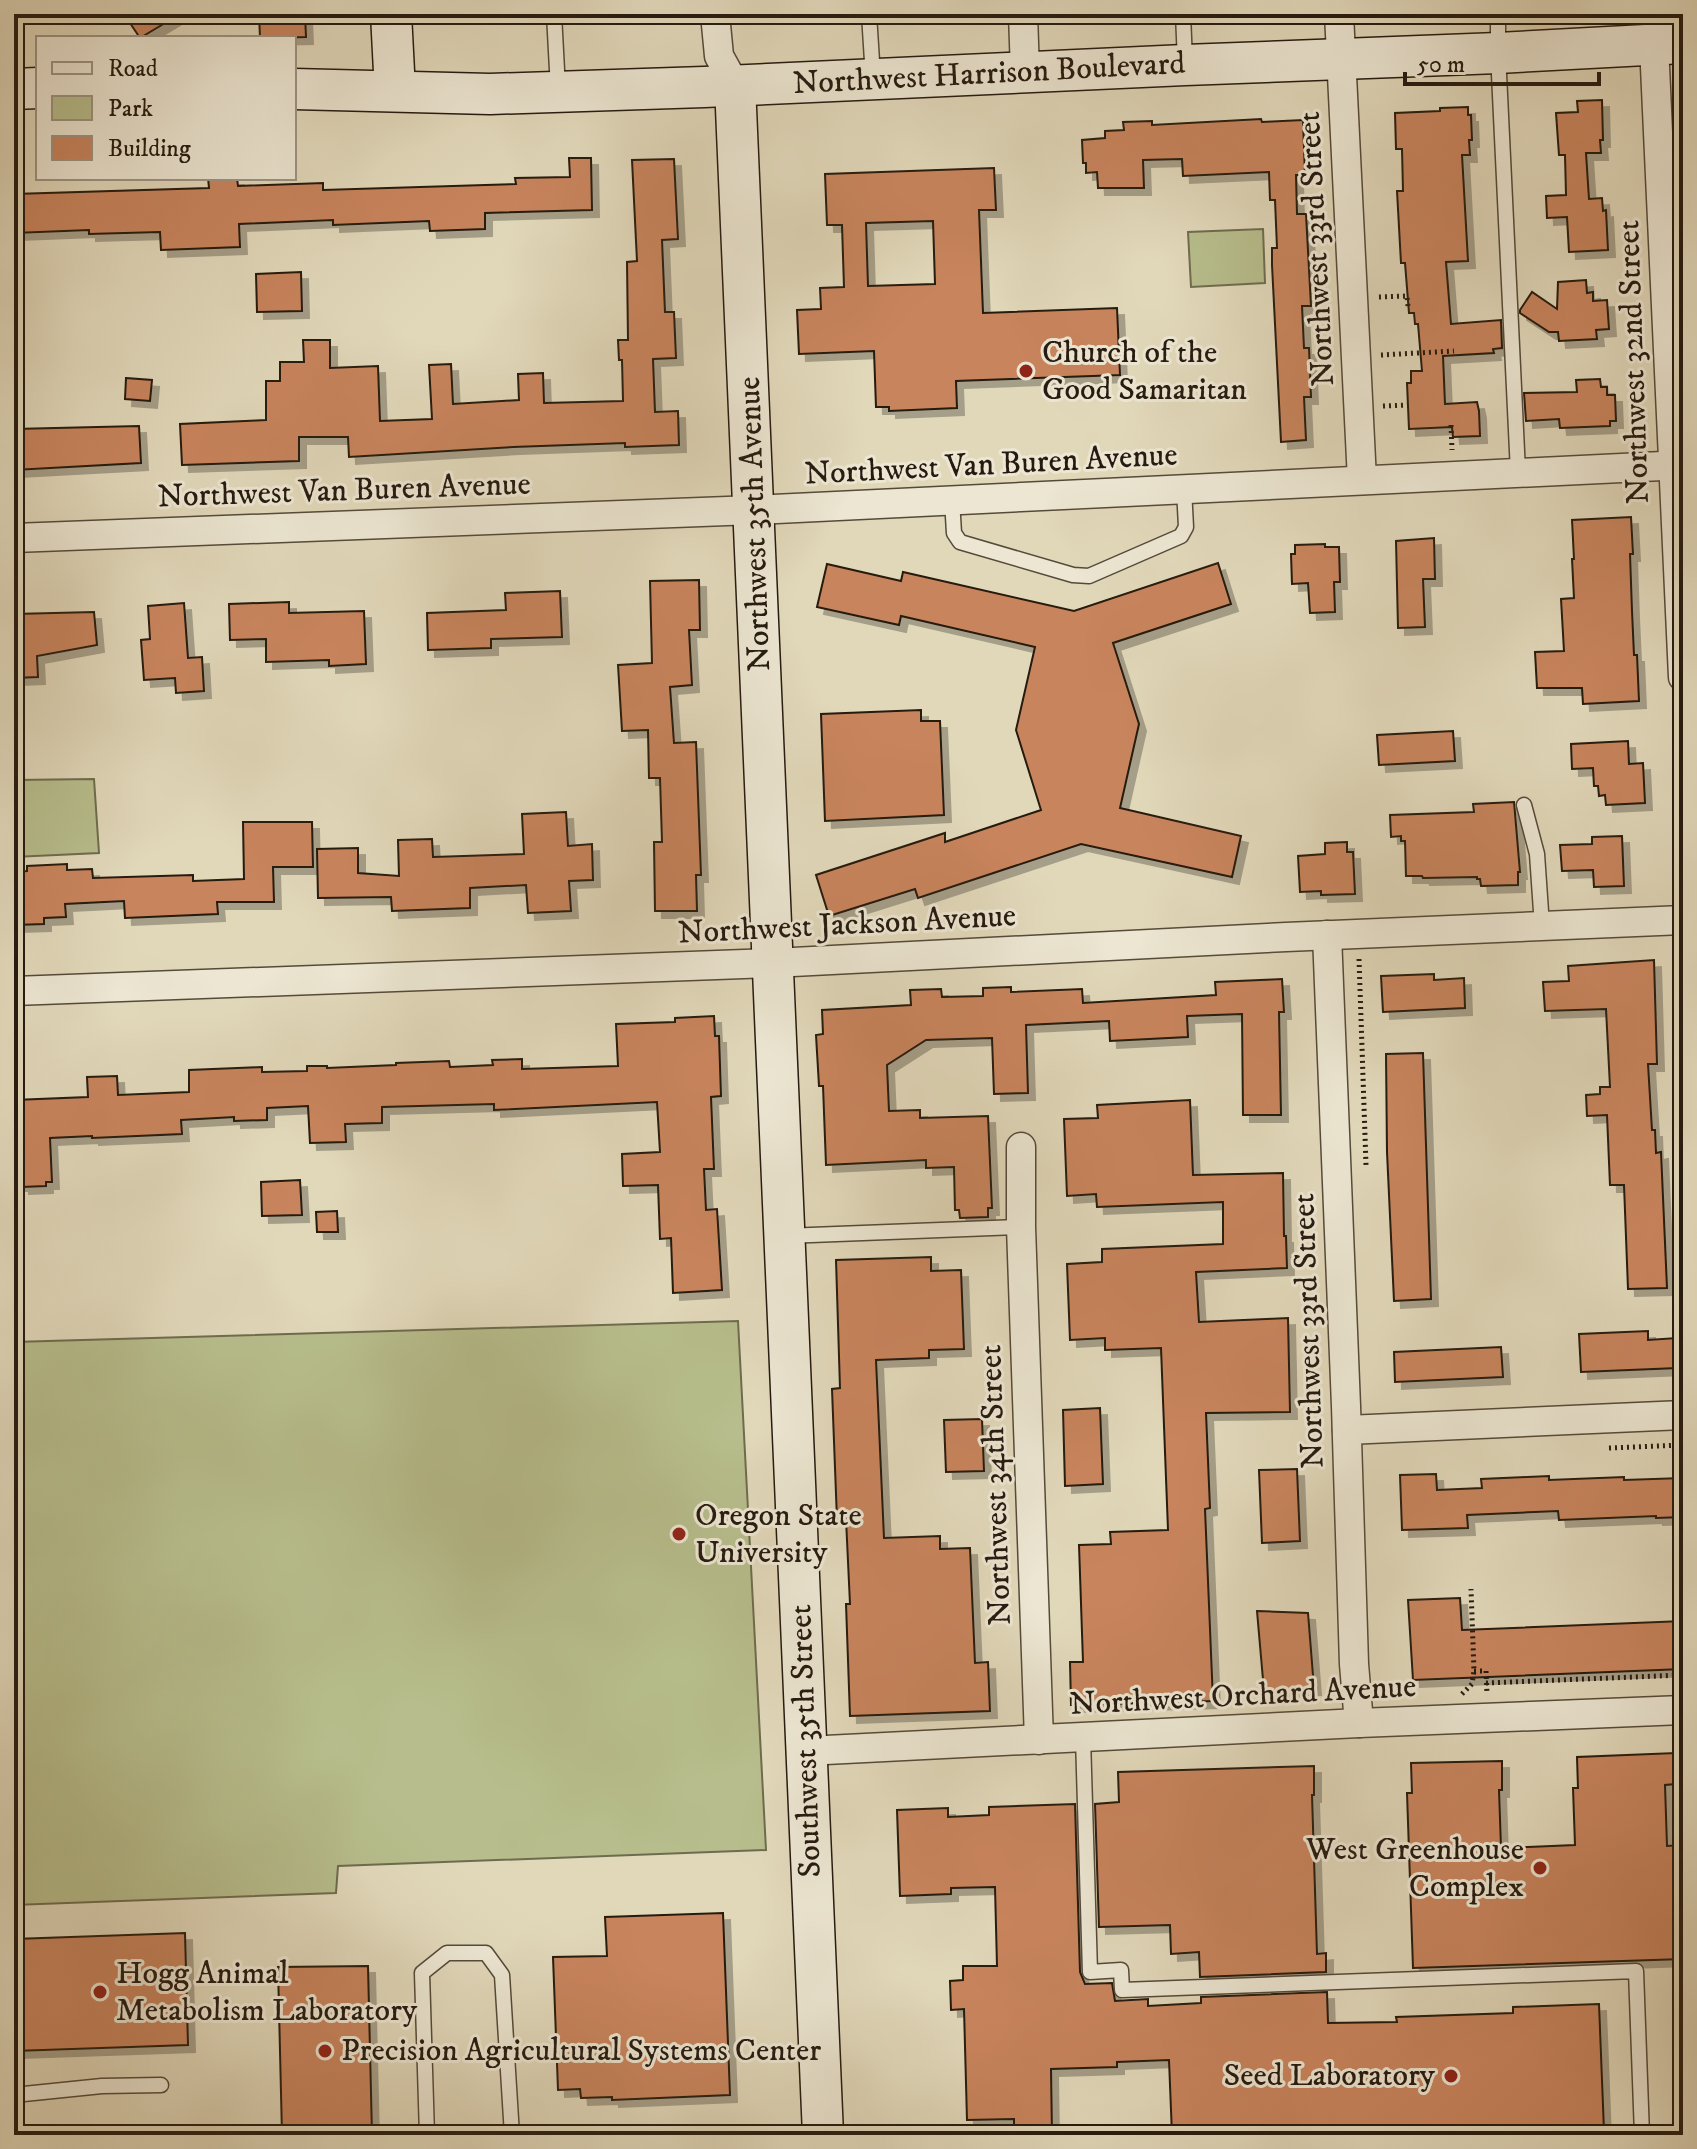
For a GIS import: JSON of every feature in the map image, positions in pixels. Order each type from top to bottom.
[{"type":"main road","points":[[391,14],[395,91]]},
{"type":"main road","name":"Northwest Harrison Boulevard","points":[[296,89],[490,94],[1668,44]]},
{"type":"main road","name":"Northwest 35th Avenue","points":[[735,85],[773,963]]},
{"type":"main road","points":[[14,89],[36,88]]},
{"type":"main road","name":"Southwest 35th Street","points":[[773,963],[823,2135]]},
{"type":"street","points":[[1023,14],[1025,72]]},
{"type":"street","name":"Northwest 33rd Street","points":[[1339,14],[1362,480]]},
{"type":"street","points":[[715,26],[719,56],[735,85]]},
{"type":"street","name":"Northwest 32nd Street","points":[[1668,44],[1683,677]]},
{"type":"street","name":"Northwest Van Buren Avenue","points":[[14,538],[754,510],[1678,465]]},
{"type":"street","name":"Northwest Jackson Avenue","points":[[14,991],[773,963],[1683,920]]},
{"type":"street","name":"Northwest 33rd Street","points":[[1327,935],[1354,1664],[1359,1723]]},
{"type":"street","name":"Northwest 34th Street","points":[[1021,1147],[1021,1227],[1039,1740]]},
{"type":"street","points":[[1347,1430],[1683,1415]]},
{"type":"street","name":"Northwest Orchard Avenue","points":[[806,1751],[1683,1710]]},
{"type":"lane","points":[[554,14],[558,91]]},
{"type":"lane","points":[[869,14],[873,79]]},
{"type":"lane","points":[[1183,14],[1185,65]]},
{"type":"lane","points":[[1498,14],[1518,472]]},
{"type":"lane","points":[[952,500],[954,533],[960,542],[1073,575],[1089,576],[1181,536],[1186,527],[1184,489]]},
{"type":"lane","points":[[1524,805],[1537,854],[1542,926]]},
{"type":"lane","points":[[784,1236],[1021,1227]]},
{"type":"lane","points":[[1083,1738],[1090,1972],[1121,1970],[1122,1990],[1636,1971],[1642,2135]]},
{"type":"lane","points":[[427,2135],[422,1973],[447,1953],[486,1953],[502,1975],[512,2135]]},
{"type":"lane","points":[[14,2095],[102,2086],[161,2085]]},
{"type":"path","points":[[1353,299],[1407,296],[1408,306]]},
{"type":"path","points":[[1356,355],[1454,351]]},
{"type":"path","points":[[1451,425],[1452,450]]},
{"type":"path","points":[[1459,1697],[1472,1684],[1474,1671],[1471,1589]]},
{"type":"path","points":[[1474,1671],[1486,1671],[1487,1696]]},
{"type":"path","points":[[1486,1683],[1683,1675]]},
{"type":"green space","points":[[1263,229],[1265,283],[1191,287],[1188,232]]},
{"type":"green space","points":[[94,779],[99,853],[14,857],[14,780]]},
{"type":"green space","points":[[738,1321],[766,1850],[338,1866],[336,1893],[14,1905],[14,1342]]},
{"type":"building","points":[[124,14],[180,14],[143,36],[139,36]]},
{"type":"building","points":[[259,14],[305,14],[306,37],[260,36]]},
{"type":"building","points":[[1602,100],[1601,153],[1586,153],[1589,199],[1602,198],[1603,211],[1606,210],[1608,250],[1569,252],[1567,217],[1547,218],[1546,196],[1566,195],[1565,155],[1559,155],[1556,113],[1578,112],[1577,101]]},
{"type":"building","points":[[1468,107],[1472,140],[1469,140],[1470,155],[1462,155],[1468,261],[1446,262],[1451,324],[1501,320],[1502,348],[1493,349],[1494,353],[1443,356],[1445,404],[1477,402],[1479,411],[1480,436],[1453,437],[1452,427],[1409,429],[1407,383],[1411,383],[1411,371],[1422,371],[1418,324],[1415,324],[1414,313],[1409,313],[1405,263],[1401,263],[1397,191],[1403,191],[1402,149],[1396,149],[1395,113]]},
{"type":"building","points":[[1261,119],[1262,122],[1303,120],[1305,175],[1296,175],[1297,214],[1306,214],[1311,306],[1302,306],[1304,348],[1309,348],[1311,397],[1304,397],[1306,440],[1281,442],[1272,265],[1272,248],[1277,248],[1275,200],[1270,200],[1269,172],[1183,176],[1182,159],[1143,160],[1144,188],[1098,188],[1097,172],[1086,173],[1086,163],[1083,163],[1082,140],[1105,138],[1105,131],[1124,130],[1123,122],[1152,121],[1152,125]]},
{"type":"building","points":[[569,158],[591,158],[592,210],[485,213],[485,229],[430,231],[429,221],[333,225],[333,220],[239,224],[240,247],[161,250],[160,232],[89,234],[89,230],[14,233],[14,194],[209,188],[208,180],[237,180],[238,186],[323,183],[323,190],[516,184],[515,178],[570,177]]},
{"type":"building","points":[[674,159],[678,239],[662,240],[665,312],[674,312],[676,358],[653,359],[655,412],[678,411],[679,445],[625,447],[625,443],[513,447],[349,457],[348,437],[299,437],[299,461],[182,465],[180,424],[266,420],[266,381],[280,381],[280,362],[304,362],[303,340],[330,340],[330,368],[378,366],[380,421],[432,419],[429,365],[451,364],[453,404],[519,400],[518,374],[543,373],[544,403],[623,401],[618,340],[628,340],[627,262],[637,261],[632,160]]},
{"type":"building","points":[[994,168],[996,210],[979,210],[983,313],[1117,308],[1120,375],[956,381],[957,408],[889,411],[889,407],[876,407],[874,351],[799,354],[797,310],[821,309],[820,288],[844,287],[842,225],[827,225],[825,174]],"holes":[[[933,221],[935,284],[868,286],[866,223]]]},
{"type":"building","points":[[301,272],[302,311],[257,312],[256,274]]},
{"type":"building","points":[[1586,280],[1587,293],[1593,292],[1593,301],[1607,300],[1609,329],[1596,330],[1597,339],[1559,341],[1558,332],[1549,332],[1520,313],[1532,292],[1557,309],[1558,282]]},
{"type":"building","points":[[126,378],[152,380],[150,401],[125,399]]},
{"type":"building","points":[[1600,379],[1601,387],[1607,387],[1607,395],[1615,395],[1616,421],[1610,421],[1610,426],[1560,428],[1559,419],[1526,421],[1524,393],[1577,392],[1576,380]]},
{"type":"building","points":[[139,426],[141,463],[14,470],[14,429]]},
{"type":"building","points":[[1631,517],[1632,611],[1639,701],[1583,704],[1582,688],[1537,688],[1535,652],[1564,651],[1561,599],[1574,598],[1572,520]]},
{"type":"building","points":[[1434,538],[1435,579],[1423,579],[1425,627],[1398,628],[1396,541]]},
{"type":"building","points":[[1325,544],[1325,547],[1339,547],[1340,582],[1334,582],[1335,612],[1310,613],[1308,583],[1292,584],[1291,554],[1295,554],[1295,545]]},
{"type":"building","points":[[1218,563],[1231,604],[1113,643],[1139,724],[1120,808],[1241,836],[1232,877],[1081,844],[918,898],[915,889],[829,916],[816,875],[945,833],[945,842],[1041,810],[1016,730],[1035,647],[901,616],[899,625],[817,607],[827,564],[901,581],[903,572],[1074,611]]},
{"type":"building","points":[[699,580],[700,630],[689,630],[692,685],[670,687],[674,743],[696,742],[701,875],[696,875],[697,911],[655,911],[654,842],[662,842],[660,778],[649,778],[648,730],[622,731],[618,665],[652,663],[650,581]]},
{"type":"building","points":[[560,591],[562,637],[491,639],[491,648],[428,650],[427,613],[506,610],[505,593]]},
{"type":"building","points":[[289,602],[289,613],[364,611],[366,664],[329,666],[329,660],[266,662],[266,639],[230,640],[229,604]]},
{"type":"building","points":[[184,603],[188,658],[202,657],[204,691],[176,693],[175,678],[144,680],[141,640],[150,639],[148,606]]},
{"type":"building","points":[[94,612],[97,645],[37,656],[38,677],[14,678],[14,614]]},
{"type":"building","points":[[921,710],[921,721],[940,721],[944,815],[825,821],[821,714]]},
{"type":"building","points":[[1453,731],[1455,761],[1379,765],[1377,735]]},
{"type":"building","points":[[1628,741],[1629,764],[1643,763],[1645,803],[1606,805],[1605,795],[1599,796],[1598,786],[1594,786],[1593,768],[1572,769],[1571,744]]},
{"type":"building","points":[[1514,802],[1520,872],[1518,885],[1481,886],[1477,877],[1406,876],[1405,841],[1401,841],[1401,836],[1391,837],[1390,815],[1474,812],[1473,804]]},
{"type":"building","points":[[566,812],[568,846],[592,844],[593,880],[569,881],[571,911],[528,913],[526,885],[470,888],[470,908],[392,911],[391,897],[318,898],[317,849],[358,848],[358,873],[399,876],[398,840],[432,839],[433,857],[524,854],[522,814]]},
{"type":"building","points":[[243,822],[312,822],[313,867],[273,867],[274,902],[217,902],[218,914],[125,918],[124,901],[65,904],[66,917],[44,918],[44,924],[15,925],[14,872],[27,871],[27,866],[67,864],[67,870],[92,869],[93,878],[193,875],[193,881],[244,879]]},
{"type":"building","points":[[1622,836],[1624,886],[1594,887],[1593,870],[1562,871],[1560,845],[1592,844],[1592,837]]},
{"type":"building","points":[[1347,842],[1347,852],[1353,852],[1355,894],[1300,892],[1298,856],[1325,854],[1325,843]]},
{"type":"building","points":[[1654,960],[1657,1064],[1648,1064],[1652,1130],[1655,1130],[1656,1153],[1661,1152],[1667,1288],[1628,1289],[1624,1185],[1610,1185],[1607,1115],[1587,1116],[1586,1095],[1600,1094],[1600,1087],[1610,1087],[1606,1009],[1545,1011],[1543,982],[1569,981],[1568,966]]},
{"type":"building","points":[[1434,974],[1434,980],[1464,978],[1465,1008],[1383,1012],[1381,976]]},
{"type":"building","points":[[1282,979],[1284,1012],[1279,1012],[1281,1115],[1243,1115],[1242,1014],[1187,1016],[1188,1037],[1110,1041],[1109,1021],[1026,1025],[1028,1093],[994,1094],[992,1038],[926,1040],[887,1065],[889,1111],[920,1110],[920,1118],[988,1116],[992,1208],[988,1208],[988,1217],[960,1218],[959,1210],[955,1210],[954,1167],[926,1168],[926,1160],[826,1165],[823,1086],[819,1086],[816,1035],[823,1034],[822,1010],[911,1005],[910,990],[941,989],[942,997],[983,996],[983,988],[1011,987],[1011,992],[1082,989],[1083,1003],[1216,995],[1215,982]]},
{"type":"building","points":[[714,1016],[715,1036],[719,1036],[721,1096],[711,1097],[714,1169],[704,1169],[706,1210],[717,1209],[722,1290],[673,1293],[671,1238],[660,1239],[658,1185],[623,1186],[622,1154],[660,1152],[657,1102],[494,1110],[494,1104],[382,1107],[382,1123],[345,1124],[346,1142],[310,1143],[308,1106],[267,1108],[267,1120],[234,1121],[234,1117],[181,1120],[182,1134],[50,1138],[52,1182],[46,1182],[46,1186],[22,1187],[22,1184],[16,1184],[14,1100],[88,1097],[87,1077],[117,1076],[118,1095],[189,1092],[189,1070],[262,1067],[262,1072],[307,1071],[307,1066],[327,1068],[449,1061],[450,1067],[493,1065],[492,1060],[522,1059],[522,1069],[618,1066],[616,1024],[675,1022],[675,1018]]},
{"type":"building","points":[[1423,1053],[1431,1299],[1394,1301],[1386,1054]]},
{"type":"building","points":[[1190,1100],[1193,1175],[1283,1173],[1287,1268],[1196,1272],[1199,1322],[1288,1318],[1290,1412],[1206,1413],[1210,1508],[1205,1509],[1213,1701],[1071,1705],[1070,1662],[1083,1662],[1079,1545],[1111,1544],[1110,1532],[1168,1530],[1161,1348],[1105,1350],[1105,1338],[1070,1340],[1067,1264],[1102,1262],[1102,1249],[1223,1244],[1223,1202],[1097,1207],[1096,1194],[1067,1196],[1064,1119],[1098,1118],[1097,1105]]},
{"type":"building","points":[[300,1180],[302,1215],[262,1216],[261,1182]]},
{"type":"building","points":[[337,1211],[338,1232],[317,1232],[316,1212]]},
{"type":"building","points":[[931,1257],[931,1271],[961,1270],[964,1349],[929,1350],[929,1358],[876,1360],[884,1538],[940,1536],[940,1549],[970,1548],[975,1663],[988,1662],[990,1711],[850,1716],[846,1519],[837,1520],[832,1389],[840,1388],[836,1260]]},
{"type":"building","points":[[1648,1331],[1648,1340],[1677,1338],[1678,1368],[1581,1372],[1579,1334]]},
{"type":"building","points":[[1501,1347],[1503,1377],[1395,1382],[1394,1352]]},
{"type":"building","points":[[1100,1408],[1103,1484],[1065,1486],[1063,1410]]},
{"type":"building","points":[[982,1419],[984,1471],[946,1472],[944,1420]]},
{"type":"building","points":[[1297,1469],[1300,1541],[1262,1543],[1259,1470]]},
{"type":"building","points":[[1436,1474],[1437,1490],[1482,1488],[1481,1479],[1549,1476],[1549,1480],[1683,1478],[1683,1517],[1559,1520],[1558,1511],[1467,1515],[1468,1528],[1402,1530],[1400,1475]]},
{"type":"building","points":[[1460,1598],[1462,1630],[1683,1621],[1683,1669],[1413,1680],[1408,1600]]},
{"type":"building","points":[[1257,1611],[1308,1613],[1314,1688],[1264,1691]]},
{"type":"building","points":[[1676,1753],[1676,1784],[1665,1785],[1667,1846],[1683,1845],[1683,1959],[1413,1968],[1407,1793],[1412,1793],[1411,1763],[1502,1761],[1502,1790],[1499,1790],[1501,1848],[1575,1845],[1573,1788],[1578,1788],[1577,1757]]},
{"type":"building","points":[[1314,1766],[1312,1795],[1317,1954],[1326,1953],[1326,1972],[1200,1977],[1199,1952],[1171,1954],[1170,1925],[1099,1927],[1095,1804],[1119,1802],[1118,1772]]},
{"type":"building","points":[[1075,1804],[1080,1972],[1085,1984],[1112,1983],[1115,2001],[1148,1999],[1148,2006],[1201,2003],[1201,1997],[1327,1992],[1328,2023],[1397,2022],[1396,2017],[1513,2013],[1513,2007],[1599,2004],[1604,2131],[1496,2135],[1172,2135],[1169,2060],[1117,2062],[1117,2067],[1051,2069],[1052,2135],[1014,2135],[1014,2119],[967,2120],[964,2009],[951,2010],[950,1981],[963,1980],[963,1966],[997,1966],[995,1887],[951,1888],[951,1894],[900,1896],[897,1810],[948,1808],[948,1817],[989,1815],[989,1807]]},
{"type":"building","points":[[723,1913],[730,2095],[612,2100],[612,2097],[581,2098],[580,2089],[558,2090],[553,1957],[607,1956],[605,1917]]},
{"type":"building","name":"Hogg Animal Metabolism Laboratory","points":[[185,1933],[188,2045],[14,2051],[14,1939]]},
{"type":"building","name":"Precision Agricultural Systems Center","points":[[368,1966],[372,2135],[282,2135],[278,1967]]},
{"type":"place","name":"Church of the Good Samaritan","points":[[1026,371]]},
{"type":"place","name":"Oregon State University","points":[[679,1534]]},
{"type":"place","name":"West Greenhouse Complex","points":[[1540,1868]]},
{"type":"place","name":"Hogg Animal Metabolism Laboratory","points":[[100,1992]]},
{"type":"place","name":"Precision Agricultural Systems Center","points":[[325,2051]]},
{"type":"place","name":"Seed Laboratory","points":[[1451,2076]]}]
